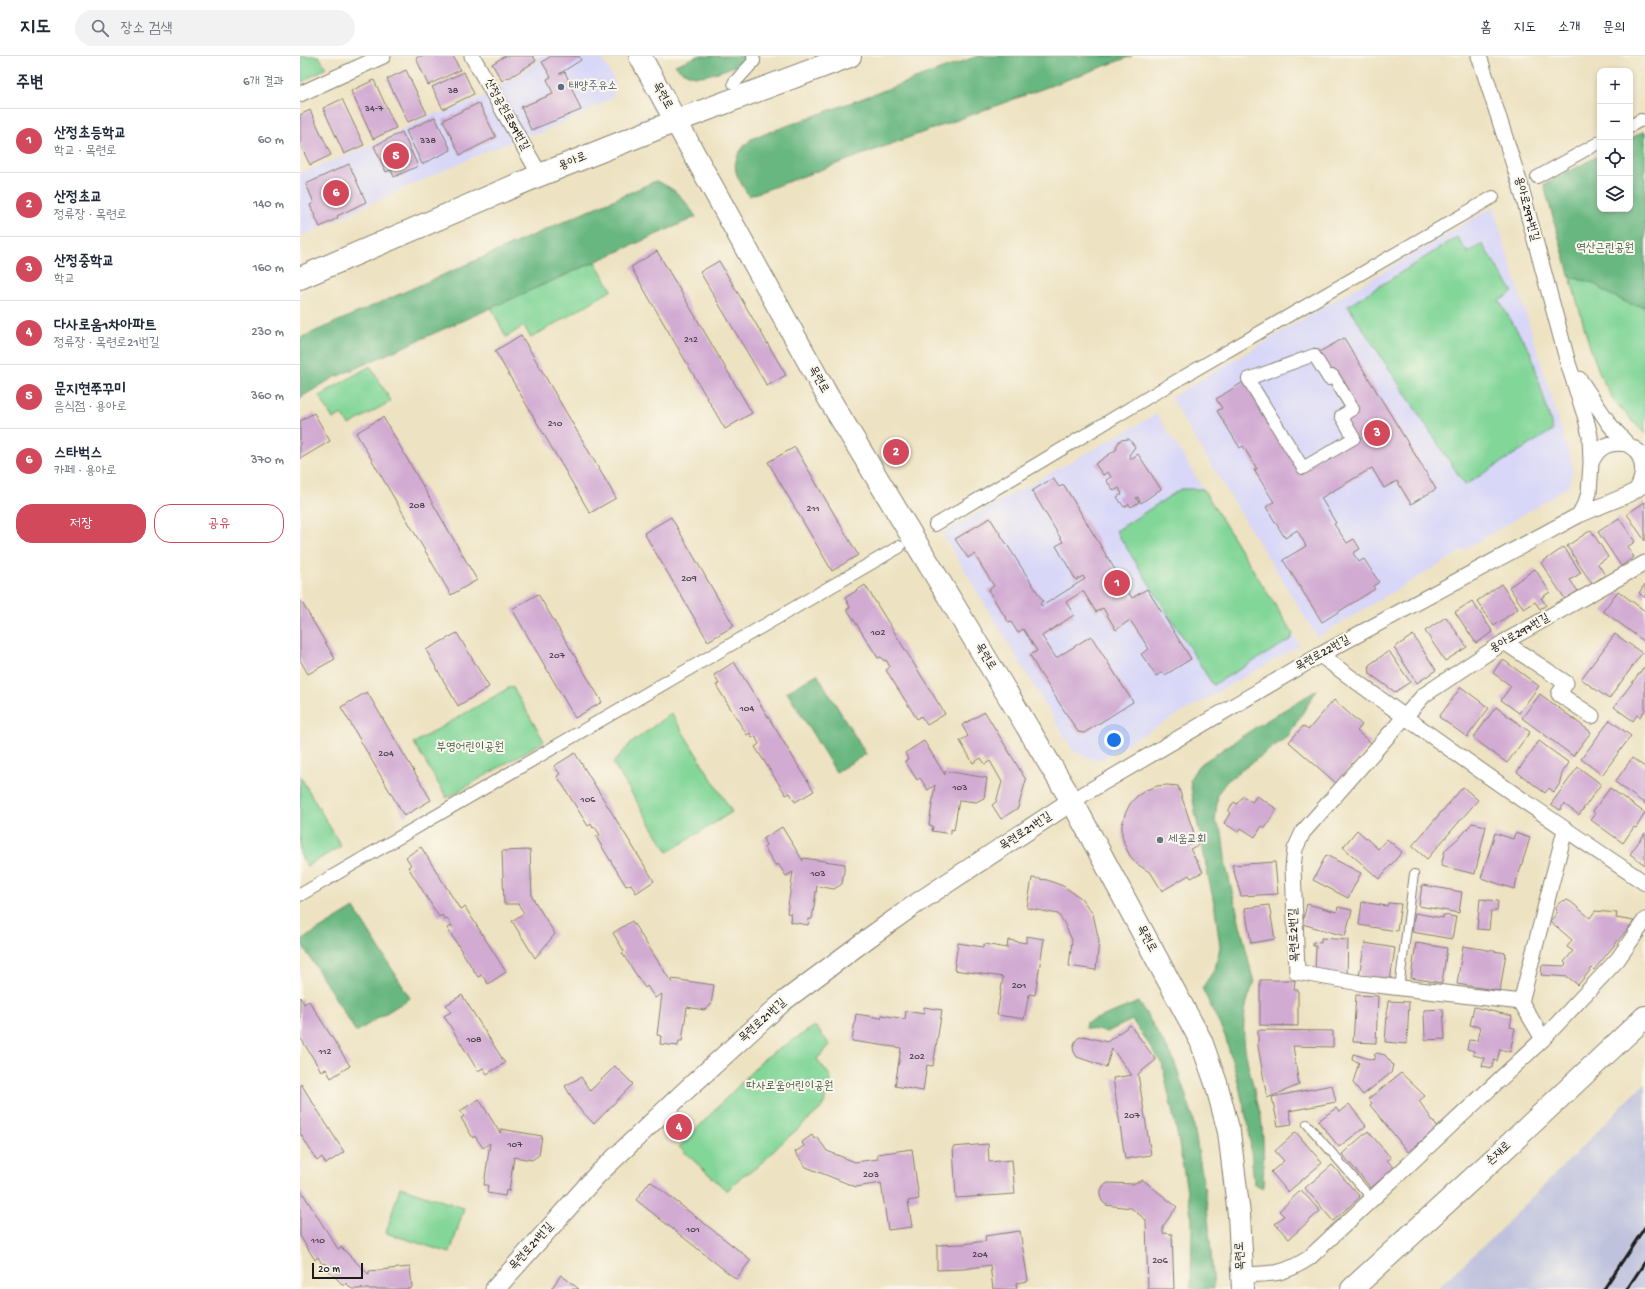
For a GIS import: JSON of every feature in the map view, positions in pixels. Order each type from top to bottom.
[{"type":"main road","name":"목련로","points":[[640,56],[828,397],[1072,801],[1201,1041],[1216,1083],[1229,1132],[1239,1215],[1242,1282]]},
{"type":"main road","name":"용아로","points":[[300,278],[540,175],[676,121],[850,56]]},
{"type":"main road","name":"손재로","points":[[1352,1289],[1490,1163],[1645,1017]]},
{"type":"main road","points":[[1342,1289],[1368,1274]]},
{"type":"main road","points":[[1242,1282],[1258,1289]]},
{"type":"street","points":[[300,94],[383,56]]},
{"type":"street","name":"산정공원로59번길","points":[[472,56],[540,175]]},
{"type":"street","points":[[734,83],[754,61],[753,56]]},
{"type":"street","name":"용아로297번길","points":[[1479,56],[1520,184],[1568,363],[1590,436],[1589,493],[1579,515]]},
{"type":"street","points":[[1633,124],[1641,120],[1645,121]]},
{"type":"street","points":[[1537,178],[1597,144]]},
{"type":"street","points":[[935,525],[1164,388],[1493,197]]},
{"type":"street","points":[[1314,355],[1329,379],[1333,376],[1353,409],[1341,416],[1354,438],[1303,468],[1248,379],[1314,355]]},
{"type":"street","points":[[1568,363],[1610,426],[1636,450],[1641,456],[1644,464],[1641,487],[1630,494],[1622,497],[1613,497],[1600,491],[1595,486],[1590,468],[1594,454],[1609,443],[1618,442],[1636,450]]},
{"type":"street","name":"목련로22번길","points":[[1072,801],[1320,655],[1579,515],[1622,497]]},
{"type":"street","points":[[300,894],[898,547]]},
{"type":"street","name":"용아로297번길","points":[[1404,717],[1424,695],[1504,642],[1645,563]]},
{"type":"street","points":[[1504,642],[1566,683],[1559,694],[1592,716]]},
{"type":"street","points":[[1320,655],[1404,717],[1645,884]]},
{"type":"street","name":"목련로2번길","points":[[1404,717],[1303,832],[1295,849],[1293,868],[1297,972],[1360,983],[1521,1002]]},
{"type":"street","name":"목련로21번길","points":[[495,1289],[596,1176],[683,1093],[784,1001],[911,908],[1072,801]]},
{"type":"street","points":[[1543,1039],[1521,1002],[1565,830]]},
{"type":"street","points":[[1242,1282],[1293,1268],[1309,1258],[1543,1039],[1618,959],[1645,920]]},
{"type":"lane","points":[[1399,988],[1414,874]]},
{"type":"lane","points":[[1307,1124],[1372,1199]]},
{"type":"shaded area","points":[[536,56],[600,56],[615,81],[613,97],[584,113],[537,134],[532,133],[485,152],[300,237],[300,173],[366,148],[436,112],[441,114],[482,97],[539,62]]},
{"type":"shaded area","points":[[1493,207],[1573,467],[1569,485],[1551,498],[1317,637],[1170,398]]},
{"type":"shaded area","points":[[1157,414],[1300,645],[1097,761],[1074,752],[942,533]]},
{"type":"shaded area","points":[[1645,1083],[1645,1289],[1436,1289],[1492,1238]]},
{"type":"green space","points":[[300,56],[319,56],[326,68],[300,83]]},
{"type":"green space","points":[[698,56],[759,56],[728,69],[702,76],[687,73],[675,65]]},
{"type":"green space","points":[[978,56],[1132,56],[749,196],[739,180],[735,167],[736,160],[751,139]]},
{"type":"green space","name":"역산근린공원","points":[[1645,132],[1645,434],[1614,401],[1601,377],[1590,347],[1544,185],[1597,157],[1597,212],[1633,212],[1633,137]]},
{"type":"green space","points":[[1645,132],[1645,307],[1630,304],[1609,294],[1593,283],[1570,277],[1544,185],[1597,157],[1597,212],[1633,212],[1633,137]]},
{"type":"green space","points":[[656,181],[675,191],[688,205],[696,217],[331,379],[300,398],[300,338]]},
{"type":"green space","points":[[1457,237],[1468,253],[1482,244],[1513,292],[1499,301],[1531,353],[1553,430],[1465,485],[1348,306]]},
{"type":"green space","points":[[595,262],[612,290],[531,338],[524,326],[506,337],[491,307]]},
{"type":"green space","points":[[370,366],[391,401],[349,425],[342,414],[333,419],[319,396]]},
{"type":"green space","points":[[1181,489],[1203,489],[1293,634],[1290,640],[1213,685],[1116,531]]},
{"type":"green space","points":[[817,674],[866,754],[836,772],[787,692]]},
{"type":"green space","name":"부영어린이공원","points":[[512,686],[544,741],[447,798],[414,743]]},
{"type":"green space","points":[[1317,690],[1288,736],[1227,781],[1218,793],[1215,822],[1222,832],[1226,866],[1254,983],[1245,1010],[1244,1036],[1247,1061],[1261,1117],[1264,1152],[1263,1188],[1254,1184],[1249,1129],[1225,1036],[1202,988],[1215,969],[1220,947],[1215,909],[1193,801],[1190,779],[1198,766],[1256,727]]},
{"type":"green space","points":[[671,713],[732,812],[668,852],[613,763],[630,744]]},
{"type":"green space","points":[[300,776],[341,846],[307,866],[300,854]]},
{"type":"green space","points":[[354,908],[410,998],[356,1032],[300,941]]},
{"type":"green space","points":[[1139,1002],[1173,1058],[1192,1114],[1207,1204],[1214,1289],[1191,1289],[1192,1220],[1178,1138],[1162,1063],[1132,1020],[1107,1032],[1085,1028],[1086,1023]]},
{"type":"green space","name":"따사로움어린이공원","points":[[815,1026],[830,1045],[817,1059],[831,1077],[823,1107],[786,1139],[757,1167],[743,1175],[727,1191],[679,1147],[765,1058]]},
{"type":"green space","points":[[400,1187],[464,1208],[450,1253],[386,1233]]},
{"type":"building","points":[[420,56],[453,56],[460,70],[428,85],[416,58]]},
{"type":"building","points":[[505,56],[533,56],[536,61],[502,81],[492,64]]},
{"type":"building","points":[[551,56],[579,56],[581,60],[559,74],[565,72],[581,110],[531,130],[521,107],[553,94],[547,79],[551,77],[542,62]]},
{"type":"building","points":[[406,70],[427,114],[408,122],[387,79]]},
{"type":"building","points":[[464,72],[474,94],[443,109],[432,87]]},
{"type":"building","points":[[374,80],[396,128],[373,139],[351,91]]},
{"type":"building","points":[[342,99],[364,145],[344,154],[323,108]]},
{"type":"building","points":[[479,103],[496,137],[460,155],[443,120]]},
{"type":"building","points":[[310,110],[331,155],[310,165],[300,144],[300,115]]},
{"type":"building","points":[[435,117],[451,150],[422,164],[406,131]]},
{"type":"building","points":[[402,132],[418,166],[394,177],[391,170],[386,172],[374,146]]},
{"type":"building","points":[[349,164],[366,202],[337,216],[338,218],[320,227],[310,205],[314,203],[306,184]]},
{"type":"building","points":[[657,251],[752,413],[725,429],[631,267]]},
{"type":"building","points":[[719,261],[786,375],[767,386],[700,272]]},
{"type":"building","points":[[521,335],[616,498],[590,513],[495,351]]},
{"type":"building","points":[[1344,338],[1436,489],[1411,504],[1397,481],[1384,488],[1372,468],[1321,498],[1336,523],[1334,524],[1347,543],[1354,539],[1360,549],[1353,553],[1359,562],[1364,559],[1379,582],[1373,586],[1375,589],[1322,622],[1283,560],[1306,546],[1297,530],[1285,538],[1266,507],[1274,502],[1254,470],[1257,469],[1243,446],[1240,448],[1217,411],[1222,408],[1216,399],[1248,379],[1303,468],[1354,438],[1341,416],[1353,409],[1314,355]]},
{"type":"building","points":[[314,413],[330,441],[300,459],[300,421]]},
{"type":"building","points":[[383,417],[477,580],[451,595],[356,433]]},
{"type":"building","points":[[1129,439],[1135,447],[1129,455],[1131,459],[1138,454],[1161,489],[1141,503],[1138,497],[1136,498],[1139,502],[1131,507],[1129,504],[1124,507],[1117,497],[1122,494],[1119,488],[1114,491],[1106,480],[1111,477],[1108,472],[1103,475],[1095,464],[1117,449],[1116,447],[1120,440]]},
{"type":"building","points":[[795,447],[858,555],[832,571],[768,462]]},
{"type":"building","points":[[1053,478],[1059,487],[1064,485],[1132,598],[1147,589],[1191,659],[1165,675],[1163,672],[1156,676],[1141,654],[1149,649],[1130,620],[1116,630],[1103,608],[1096,612],[1083,591],[1066,602],[1074,615],[1042,636],[1056,658],[1091,636],[1133,702],[1084,733],[1078,732],[1038,670],[1030,655],[1037,651],[1023,629],[1018,633],[1011,622],[1009,623],[988,590],[994,586],[974,554],[968,558],[955,539],[990,518],[1043,601],[1040,604],[1042,606],[1085,579],[1083,576],[1076,580],[1056,546],[1063,542],[1032,491]]},
{"type":"building","points":[[1645,502],[1645,541],[1627,514]]},
{"type":"building","points":[[671,517],[734,626],[708,641],[644,533]]},
{"type":"building","points":[[1619,518],[1635,542],[1627,547],[1634,557],[1621,566],[1598,532]]},
{"type":"building","points":[[1591,530],[1608,557],[1598,564],[1605,575],[1592,584],[1567,546]]},
{"type":"building","points":[[1564,547],[1581,573],[1570,580],[1578,591],[1565,599],[1541,563]]},
{"type":"building","points":[[1535,569],[1550,592],[1541,598],[1546,605],[1540,609],[1535,602],[1524,609],[1509,587]]},
{"type":"building","points":[[1501,584],[1518,609],[1494,626],[1477,601]]},
{"type":"building","points":[[1645,584],[1645,598],[1639,593]]},
{"type":"building","points":[[865,585],[945,714],[927,725],[921,716],[917,719],[886,670],[890,667],[886,660],[884,661],[881,657],[878,658],[847,609],[850,607],[845,598]]},
{"type":"building","points":[[1618,591],[1645,611],[1645,642],[1603,611]]},
{"type":"building","points":[[538,594],[602,702],[575,718],[512,609]]},
{"type":"building","points":[[300,599],[335,659],[308,674],[300,660]]},
{"type":"building","points":[[1472,601],[1493,632],[1476,643],[1455,612]]},
{"type":"building","points":[[1446,617],[1467,647],[1445,661],[1425,631]]},
{"type":"building","points":[[457,633],[489,687],[458,706],[426,650]]},
{"type":"building","points":[[1615,634],[1642,653],[1609,699],[1581,679]]},
{"type":"building","points":[[1413,635],[1436,670],[1417,683],[1394,648]]},
{"type":"building","points":[[1389,651],[1410,682],[1395,692],[1370,674],[1369,665]]},
{"type":"building","points":[[1502,659],[1539,686],[1519,713],[1501,700],[1511,686],[1493,673]]},
{"type":"building","points":[[734,662],[814,791],[795,802],[790,793],[786,795],[755,747],[759,744],[755,736],[752,738],[750,733],[747,735],[716,685],[719,684],[714,675]]},
{"type":"building","points":[[1644,667],[1645,710],[1640,717],[1637,715],[1633,721],[1614,707]]},
{"type":"building","points":[[1461,687],[1489,708],[1467,737],[1439,717]]},
{"type":"building","points":[[367,692],[431,800],[404,816],[341,707]]},
{"type":"building","points":[[1540,694],[1591,732],[1573,756],[1522,718]]},
{"type":"building","points":[[1334,700],[1362,725],[1357,731],[1371,743],[1336,783],[1289,742],[1303,726],[1308,730]]},
{"type":"building","points":[[1496,707],[1530,732],[1507,763],[1473,738]]},
{"type":"building","points":[[985,712],[1026,780],[1018,808],[1001,819],[992,805],[996,802],[1002,782],[990,761],[985,764],[981,758],[973,763],[960,741],[968,736],[962,725]]},
{"type":"building","points":[[1610,720],[1631,736],[1602,775],[1581,759]]},
{"type":"building","points":[[924,741],[945,775],[945,771],[987,778],[984,798],[976,802],[959,800],[954,830],[951,829],[951,834],[932,831],[933,826],[929,825],[935,785],[928,790],[920,778],[917,780],[905,761],[908,759],[905,753]]},
{"type":"building","points":[[1539,741],[1569,763],[1562,773],[1559,785],[1554,792],[1549,788],[1545,793],[1517,772]]},
{"type":"building","points":[[575,753],[654,881],[636,893],[631,884],[626,886],[596,837],[600,835],[595,827],[593,828],[591,824],[588,826],[557,776],[560,774],[554,766]]},
{"type":"building","points":[[1632,758],[1645,767],[1645,804],[1615,782]]},
{"type":"building","points":[[1578,767],[1601,784],[1579,815],[1564,804],[1560,810],[1551,804]]},
{"type":"building","name":"세움교회","points":[[1157,786],[1178,786],[1198,845],[1190,849],[1203,872],[1191,878],[1189,875],[1162,891],[1151,873],[1137,864],[1130,856],[1122,836],[1122,825],[1130,804],[1137,796],[1146,790]]},
{"type":"building","points":[[1463,787],[1478,800],[1427,859],[1412,846]]},
{"type":"building","points":[[1610,788],[1645,813],[1636,828],[1634,827],[1623,843],[1591,820],[1595,815],[1593,811]]},
{"type":"building","points":[[1243,796],[1252,802],[1257,796],[1277,809],[1265,828],[1262,826],[1255,837],[1241,828],[1238,832],[1224,823],[1230,813],[1228,811],[1234,802],[1237,804]]},
{"type":"building","points":[[1472,823],[1486,826],[1475,874],[1441,866],[1445,850],[1462,835]]},
{"type":"building","points":[[782,827],[803,861],[803,858],[845,864],[842,884],[834,889],[817,886],[812,919],[809,919],[808,925],[790,922],[791,914],[787,913],[793,872],[786,876],[778,864],[776,866],[764,847],[766,845],[763,839]]},
{"type":"building","points":[[1357,830],[1378,849],[1387,839],[1402,852],[1379,879],[1343,847]]},
{"type":"building","points":[[1495,833],[1513,839],[1515,833],[1530,838],[1514,889],[1481,878]]},
{"type":"building","points":[[1645,833],[1645,865],[1630,854]]},
{"type":"building","points":[[421,847],[460,909],[465,907],[506,972],[488,984],[482,975],[478,977],[447,928],[452,926],[447,918],[445,919],[442,915],[439,917],[408,867],[411,865],[406,857]]},
{"type":"building","points":[[530,850],[532,897],[555,934],[535,958],[512,921],[524,913],[518,904],[504,904],[502,851]]},
{"type":"building","points":[[1326,855],[1361,873],[1348,898],[1313,880]]},
{"type":"building","points":[[1275,862],[1278,894],[1241,896],[1232,865]]},
{"type":"building","points":[[1032,878],[1047,880],[1063,886],[1081,898],[1093,914],[1099,941],[1096,970],[1069,966],[1072,940],[1058,914],[1027,908]]},
{"type":"building","points":[[1422,885],[1462,892],[1459,913],[1419,906]]},
{"type":"building","points":[[1480,899],[1498,901],[1497,911],[1491,911],[1489,930],[1477,929]]},
{"type":"building","points":[[1567,900],[1590,918],[1595,911],[1617,913],[1616,918],[1634,921],[1594,970],[1592,968],[1578,985],[1568,977],[1541,975],[1542,965],[1564,966],[1566,964],[1564,962],[1573,951],[1567,947],[1572,940],[1550,921],[1557,913],[1556,908],[1558,904]]},
{"type":"building","points":[[1362,902],[1387,906],[1388,903],[1401,904],[1397,931],[1359,925]]},
{"type":"building","points":[[1307,904],[1337,912],[1338,907],[1352,910],[1345,936],[1302,924]]},
{"type":"building","points":[[1269,905],[1275,939],[1251,943],[1245,908]]},
{"type":"building","points":[[1415,913],[1443,918],[1443,915],[1456,917],[1452,939],[1412,932]]},
{"type":"building","points":[[632,921],[672,983],[672,979],[714,985],[711,1005],[704,1010],[687,1007],[682,1041],[679,1041],[678,1046],[660,1044],[661,1036],[657,1035],[662,994],[655,998],[647,986],[645,988],[622,953],[624,951],[613,933]]},
{"type":"building","points":[[1026,936],[1044,939],[1035,995],[1029,994],[1024,1019],[997,1015],[1003,977],[954,970],[958,943],[983,947],[984,944],[1007,948],[1008,940],[1026,943]]},
{"type":"building","points":[[1321,938],[1348,940],[1347,974],[1315,973],[1316,946],[1313,946],[1313,942],[1321,943]]},
{"type":"building","points":[[1365,943],[1395,948],[1390,981],[1359,975]]},
{"type":"building","points":[[1416,943],[1447,948],[1442,983],[1411,978]]},
{"type":"building","points":[[1463,946],[1506,953],[1500,991],[1457,984]]},
{"type":"building","points":[[1260,980],[1295,980],[1294,990],[1298,990],[1298,1026],[1260,1025]]},
{"type":"building","points":[[462,995],[505,1063],[487,1074],[483,1068],[478,1071],[444,1016],[451,1012],[446,1005]]},
{"type":"building","points":[[1356,995],[1378,996],[1376,1043],[1353,1042]]},
{"type":"building","points":[[300,997],[304,1004],[309,1001],[350,1066],[331,1078],[326,1069],[321,1071],[300,1037]]},
{"type":"building","points":[[1388,1001],[1409,1002],[1407,1044],[1385,1042]]},
{"type":"building","points":[[924,1007],[942,1010],[933,1066],[927,1065],[923,1091],[895,1086],[901,1048],[852,1041],[856,1014],[881,1018],[882,1015],[905,1019],[906,1011],[924,1014]]},
{"type":"building","points":[[1474,1007],[1512,1016],[1510,1027],[1515,1028],[1510,1052],[1500,1049],[1497,1061],[1494,1060],[1492,1068],[1482,1066],[1484,1058],[1473,1055],[1474,1051],[1467,1049],[1469,1040],[1477,1041],[1480,1027],[1470,1025]]},
{"type":"building","points":[[1443,1009],[1445,1039],[1425,1040],[1424,1010]]},
{"type":"building","points":[[1130,1025],[1156,1060],[1138,1074],[1151,1155],[1125,1159],[1113,1078],[1132,1075],[1112,1049],[1106,1067],[1077,1057],[1073,1047],[1078,1038],[1083,1036],[1107,1042]]},
{"type":"building","points":[[1258,1030],[1333,1031],[1333,1047],[1293,1046],[1299,1085],[1267,1098],[1258,1046]]},
{"type":"building","points":[[1377,1053],[1385,1055],[1393,1065],[1391,1073],[1363,1095],[1353,1083],[1359,1062],[1352,1060],[1353,1054],[1373,1060],[1376,1057],[1374,1055]]},
{"type":"building","points":[[615,1066],[633,1084],[594,1124],[576,1105],[565,1086],[581,1077],[590,1091]]},
{"type":"building","points":[[1401,1073],[1425,1096],[1419,1101],[1438,1128],[1408,1152],[1370,1105],[1372,1103],[1368,1099]]},
{"type":"building","points":[[301,1084],[344,1152],[326,1164],[322,1157],[317,1161],[300,1133]]},
{"type":"building","points":[[1332,1085],[1336,1102],[1289,1111],[1292,1124],[1278,1126],[1272,1097]]},
{"type":"building","points":[[479,1099],[500,1133],[501,1129],[542,1136],[539,1155],[532,1160],[514,1157],[509,1191],[506,1190],[505,1196],[487,1193],[488,1185],[484,1185],[490,1143],[483,1148],[475,1136],[473,1138],[461,1118],[464,1116],[460,1111]]},
{"type":"building","points":[[1349,1104],[1366,1126],[1339,1147],[1318,1121],[1336,1108],[1339,1112]]},
{"type":"building","points":[[1368,1131],[1391,1158],[1387,1160],[1394,1168],[1371,1188],[1342,1154]]},
{"type":"building","points":[[1296,1132],[1322,1163],[1288,1192],[1271,1172],[1284,1161],[1275,1151]]},
{"type":"building","points":[[812,1135],[814,1139],[817,1137],[827,1151],[855,1162],[878,1159],[877,1154],[912,1149],[919,1199],[908,1201],[912,1227],[888,1230],[881,1183],[856,1187],[806,1167],[795,1152],[804,1146],[802,1142]]},
{"type":"building","points":[[988,1144],[989,1162],[1012,1160],[1015,1194],[956,1198],[953,1147]]},
{"type":"building","points":[[1332,1165],[1360,1197],[1333,1221],[1305,1188]]},
{"type":"building","points":[[1143,1180],[1177,1207],[1163,1226],[1163,1233],[1172,1234],[1174,1289],[1148,1289],[1146,1220],[1131,1208],[1106,1205],[1100,1196],[1103,1186],[1108,1183],[1132,1184]]},
{"type":"building","points":[[650,1181],[751,1260],[736,1279],[636,1200]]},
{"type":"building","points":[[300,1189],[338,1249],[341,1247],[369,1275],[369,1271],[410,1267],[412,1287],[410,1289],[362,1289],[362,1287],[360,1289],[352,1289],[346,1283],[344,1286],[328,1270],[330,1268],[325,1263],[322,1264],[318,1257],[315,1260],[300,1236]]},
{"type":"building","points":[[1301,1190],[1320,1211],[1289,1239],[1275,1224],[1284,1216],[1279,1211]]},
{"type":"building","points":[[1020,1231],[1028,1281],[1016,1283],[1017,1289],[993,1289],[990,1265],[964,1269],[937,1270],[937,1245],[986,1241],[985,1236]]},
{"type":"building","points":[[561,1275],[579,1289],[551,1289]]},
{"type":"railway","points":[[1604,1289],[1645,1227]]},
{"type":"railway","points":[[1627,1289],[1645,1262]]},
{"type":"place","name":"태양주유소","points":[[561,87]]},
{"type":"place","name":"문지현쭈꾸미","points":[[396,156]]},
{"type":"place","name":"스타벅스","points":[[336,193]]},
{"type":"place","name":"산정중학교","points":[[1377,433]]},
{"type":"place","name":"산정초교","points":[[896,452]]},
{"type":"place","name":"산정초등학교","points":[[1117,583]]},
{"type":"place","name":"세움교회","points":[[1160,840]]},
{"type":"place","name":"다사로움1차아파트","points":[[679,1127]]}]
